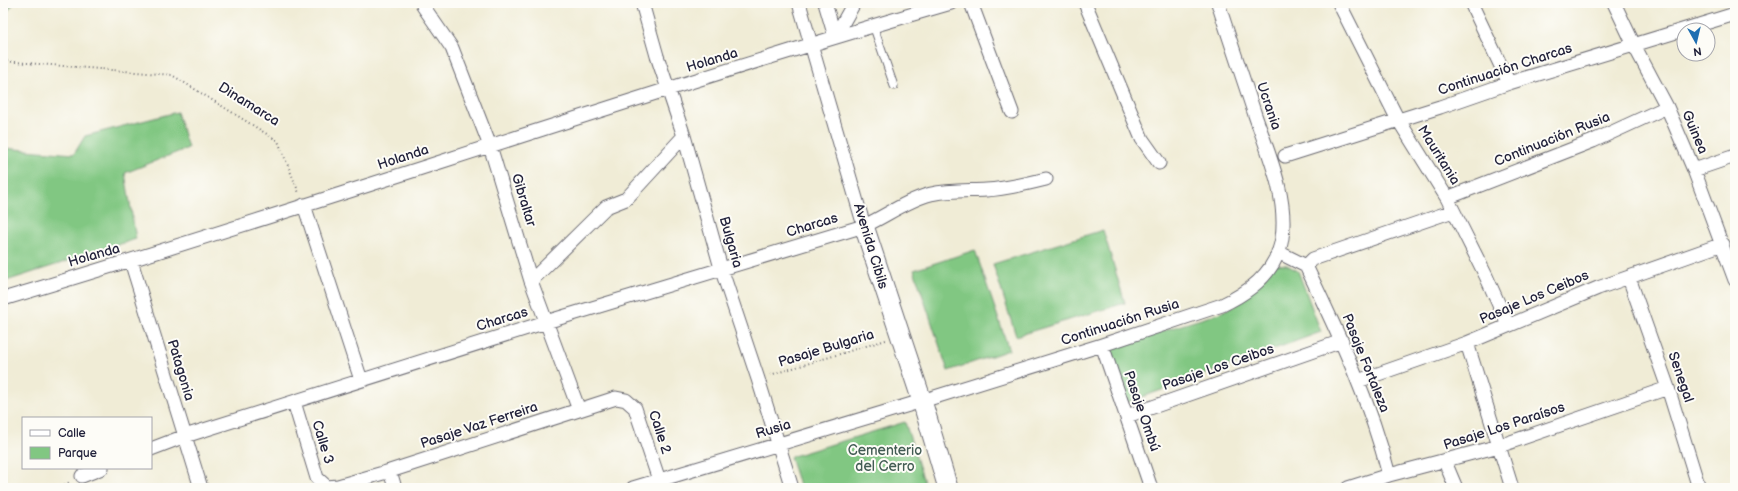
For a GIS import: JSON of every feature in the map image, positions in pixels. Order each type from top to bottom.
[{"type":"street","name":"Bulgaria","points":[[642,3],[684,136],[721,268],[792,488]]},
{"type":"street","name":"Avenida Cibils","points":[[799,3],[864,226],[899,336],[922,401],[948,488]]},
{"type":"street","points":[[825,3],[835,37]]},
{"type":"street","points":[[835,37],[854,3]]},
{"type":"street","name":"Holanda","points":[[3,299],[130,261],[873,25],[951,3]]},
{"type":"street","points":[[971,3],[1012,112]]},
{"type":"street","points":[[1085,3],[1142,139],[1159,163]]},
{"type":"street","name":"Ucrania","points":[[1218,3],[1273,168],[1281,204],[1282,221]]},
{"type":"street","name":"Mauritania","points":[[1339,3],[1398,120],[1447,198],[1486,276],[1508,326]]},
{"type":"street","points":[[1471,3],[1509,83]]},
{"type":"street","name":"Guinea","points":[[1614,3],[1634,45],[1667,107],[1694,170],[1723,244],[1735,280]]},
{"type":"street","name":"Gibraltar","points":[[422,6],[452,48],[490,146],[531,281],[579,410]]},
{"type":"street","name":"Continuación Charcas","points":[[1285,156],[1509,83],[1735,14]]},
{"type":"street","name":"Continuación Rusia","points":[[1447,198],[1593,140],[1667,107]]},
{"type":"street","points":[[531,281],[606,207],[626,199],[684,136]]},
{"type":"street","points":[[1694,170],[1735,156]]},
{"type":"street","name":"Charcas","points":[[152,449],[185,436],[546,322],[864,226],[909,203],[929,195],[952,191],[999,189],[1046,179]]},
{"type":"street","points":[[304,205],[361,380]]},
{"type":"street","points":[[1278,252],[1306,266],[1313,259],[1453,211]]},
{"type":"street","name":"Continuación Rusia","points":[[922,401],[1102,345],[1222,305],[1236,298],[1251,288],[1263,277],[1278,252],[1282,238],[1282,221]]},
{"type":"street","name":"Pasaje Los Ceibos","points":[[1358,381],[1466,343],[1563,302],[1723,244]]},
{"type":"street","name":"Patagonia","points":[[130,261],[201,488]]},
{"type":"street","name":"Pasaje Fortaleza","points":[[1306,266],[1342,341],[1358,381],[1380,441],[1388,475]]},
{"type":"street","name":"Senegal","points":[[1629,278],[1668,388],[1699,488]]},
{"type":"street","name":"Pasaje Los Ceibos","points":[[1127,416],[1342,341]]},
{"type":"street","points":[[1466,343],[1512,488]]},
{"type":"street","name":"Pasaje Ombú","points":[[1102,345],[1151,488]]},
{"type":"street","name":"Pasaje Los Paraísos","points":[[1348,488],[1388,475],[1446,462],[1499,446],[1668,388]]},
{"type":"street","name":"Calle 2","points":[[579,410],[616,398],[630,402],[635,408],[659,480]]},
{"type":"street","name":"Rusia","points":[[633,488],[922,401]]},
{"type":"street","name":"Calle 3","points":[[294,402],[317,478],[327,486]]},
{"type":"street","name":"Pasaje Vaz Ferreira","points":[[327,486],[338,486],[390,471],[579,410]]},
{"type":"street","points":[[1446,462],[1456,488]]},
{"type":"street","points":[[82,476],[100,469]]},
{"type":"street","points":[[390,471],[395,488]]},
{"type":"lane","points":[[873,25],[894,86]]},
{"type":"path","name":"Dinamarca","points":[[3,62],[172,74],[278,141],[304,205]]},
{"type":"path","name":"Pasaje Bulgaria","points":[[758,379],[899,336]]},
{"type":"green space","points":[[3,3],[14,3],[3,17]]},
{"type":"green space","points":[[177,112],[188,148],[125,173],[136,239],[3,282],[3,148],[74,154],[85,136]]},
{"type":"green space","points":[[1103,230],[1125,303],[1016,336],[993,264]]},
{"type":"green space","points":[[975,250],[1009,350],[948,371],[914,270]]},
{"type":"green space","points":[[1275,264],[1287,265],[1298,271],[1321,332],[1123,404],[1105,349],[1220,313],[1242,301]]},
{"type":"green space","name":"Cementerio del Cerro","points":[[905,422],[926,488],[800,488],[790,457]]}]
